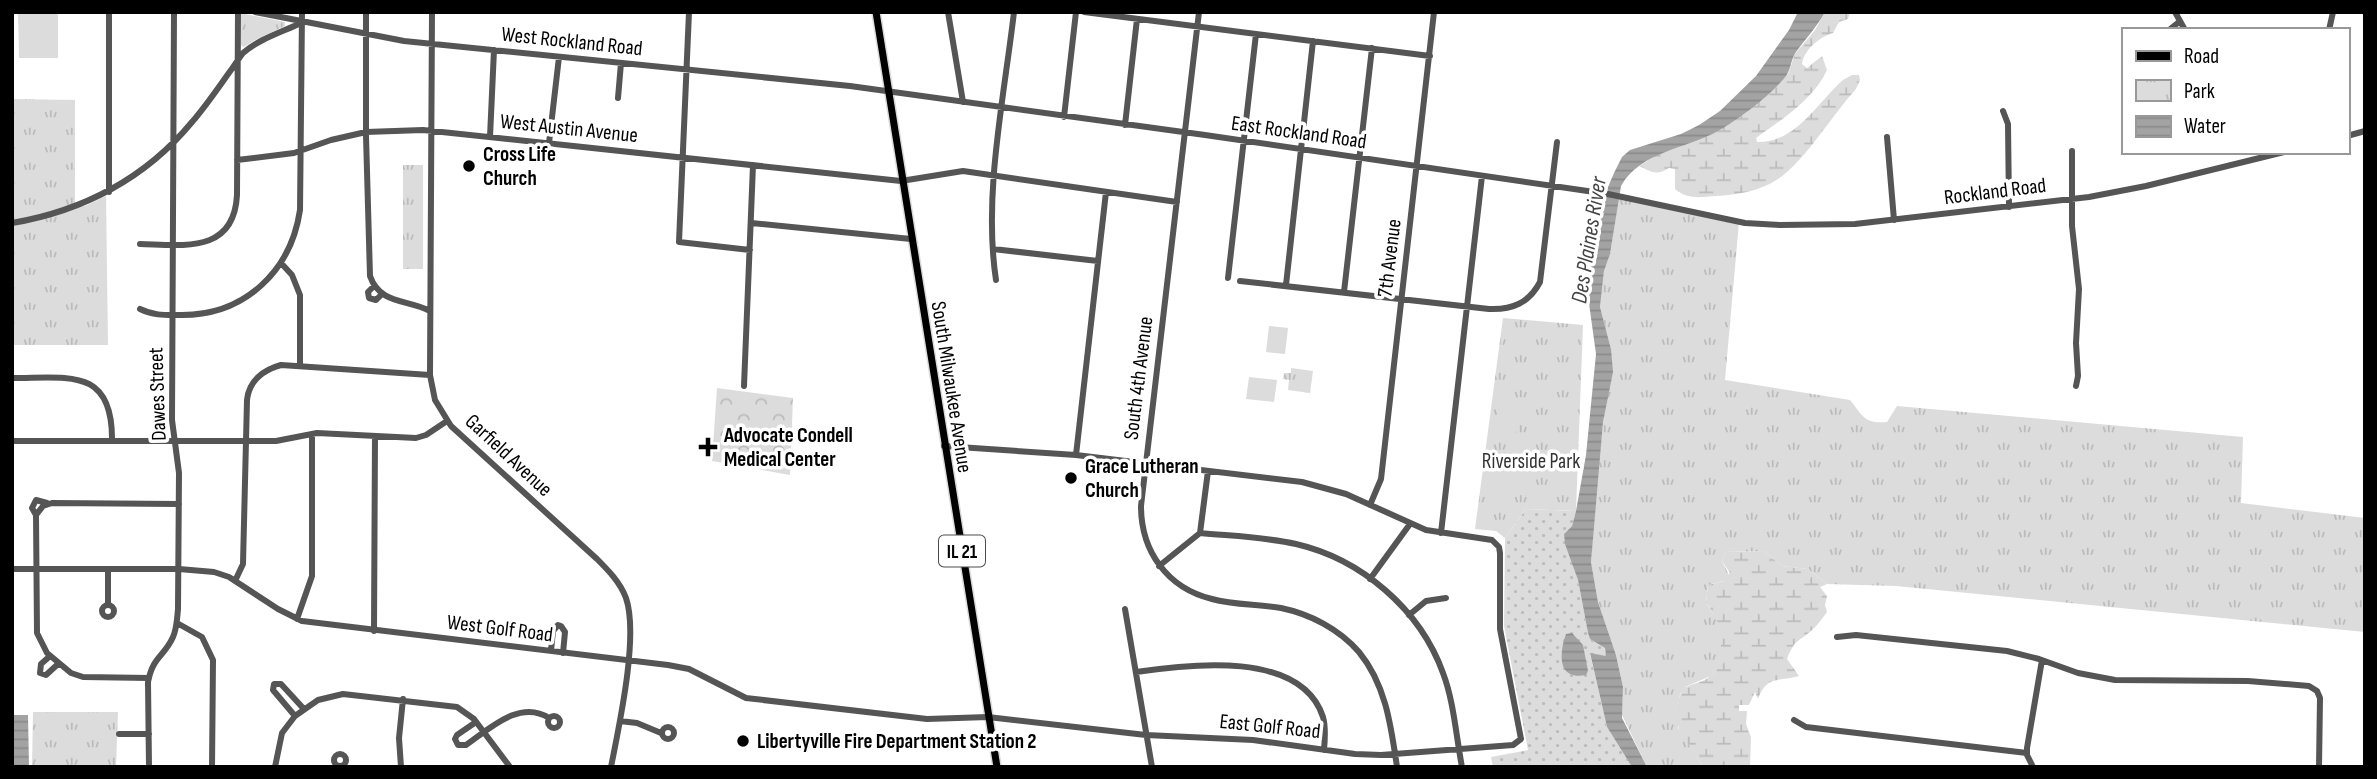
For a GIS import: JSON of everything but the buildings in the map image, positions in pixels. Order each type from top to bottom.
[{"type":"main road","name":"South Milwaukee Avenue","points":[[876,12],[997,767]]},
{"type":"street","points":[[108,192],[109,12]]},
{"type":"street","name":"Dawes Street","points":[[149,767],[149,678],[158,656],[173,638],[177,623],[179,569],[179,473],[172,420],[174,12]]},
{"type":"street","points":[[140,244],[197,244],[212,240],[225,229],[236,205],[239,12]]},
{"type":"street","name":"West Rockland Road","points":[[256,12],[366,35],[432,44],[887,92]]},
{"type":"street","points":[[139,309],[152,315],[172,315],[209,313],[230,306],[261,285],[281,264],[290,248],[298,224],[301,199],[302,12]]},
{"type":"street","points":[[366,12],[368,263],[374,286],[382,294],[399,303],[417,304],[430,311]]},
{"type":"street","name":"Garfield Avenue","points":[[432,12],[429,295],[430,375],[435,400],[447,421],[611,573],[626,597],[631,626],[620,721],[611,767]]},
{"type":"street","points":[[689,12],[679,242],[750,250]]},
{"type":"street","points":[[948,12],[962,102]]},
{"type":"street","points":[[996,280],[991,214],[1014,12]]},
{"type":"street","points":[[1064,117],[1076,12]]},
{"type":"street","points":[[1084,12],[1430,56]]},
{"type":"street","name":"South 4th Avenue","points":[[1199,12],[1141,506],[1143,534],[1159,566],[1182,588],[1193,594],[1214,600],[1300,613],[1319,621],[1358,651],[1380,688],[1386,704],[1398,767]]},
{"type":"street","name":"7th Avenue","points":[[1370,505],[1381,479],[1434,12]]},
{"type":"street","points":[[2175,12],[2184,28]]},
{"type":"street","points":[[1125,125],[1137,19]]},
{"type":"street","points":[[2172,28],[2179,22]]},
{"type":"street","points":[[12,223],[64,211],[108,192],[134,176],[173,143],[192,122],[241,55],[255,45],[302,23]]},
{"type":"street","points":[[1228,278],[1256,34]]},
{"type":"street","points":[[1286,285],[1313,41]]},
{"type":"street","points":[[1344,292],[1372,48]]},
{"type":"street","points":[[490,137],[494,50]]},
{"type":"street","points":[[549,143],[559,57]]},
{"type":"street","points":[[618,98],[621,64]]},
{"type":"street","name":"East Rockland Road","points":[[887,92],[1593,192],[1705,216]]},
{"type":"street","points":[[2003,111],[2008,124],[2009,207]]},
{"type":"street","name":"West Austin Avenue","points":[[237,160],[301,151],[331,140],[366,132],[431,130],[901,181],[963,172],[1177,202]]},
{"type":"street","points":[[1887,137],[1894,220]]},
{"type":"street","points":[[1240,281],[1468,307],[1506,308],[1519,304],[1529,298],[1540,282],[1558,142]]},
{"type":"street","points":[[2072,151],[2072,226],[2079,289],[2076,386]]},
{"type":"street","name":"Rockland Road","points":[[1705,216],[1745,223],[1820,226],[1894,220],[2072,199],[2146,187],[2276,154]]},
{"type":"street","points":[[744,386],[753,165]]},
{"type":"street","points":[[944,446],[1076,455],[1319,485],[1410,524],[1441,533],[1482,176]]},
{"type":"street","points":[[1076,455],[1106,192]]},
{"type":"street","points":[[751,223],[911,239]]},
{"type":"street","points":[[993,249],[1098,261]]},
{"type":"street","points":[[281,264],[292,275],[300,295],[300,365]]},
{"type":"street","points":[[374,286],[368,292],[369,298],[376,300],[382,294]]},
{"type":"street","points":[[417,304],[429,295]]},
{"type":"street","points":[[235,581],[243,564],[245,442],[249,389],[264,371],[281,365],[300,365],[430,375]]},
{"type":"street","points":[[12,378],[67,378],[90,384],[101,393],[111,410],[112,441]]},
{"type":"street","points":[[240,385],[249,389]]},
{"type":"street","points":[[12,441],[276,442],[312,434],[416,438],[426,435],[447,421]]},
{"type":"street","points":[[297,619],[312,576],[312,434]]},
{"type":"street","points":[[374,631],[375,436]]},
{"type":"street","points":[[1159,566],[1200,533],[1208,471]]},
{"type":"street","points":[[36,515],[32,508],[36,500],[47,503],[179,504]]},
{"type":"street","points":[[47,503],[36,515],[37,633],[50,656],[71,673],[93,678],[149,678]]},
{"type":"street","points":[[1370,579],[1410,524]]},
{"type":"street","points":[[1200,533],[1294,544],[1332,557],[1380,586],[1409,614],[1432,648],[1443,672],[1462,767]]},
{"type":"street","name":"East Golf Road","points":[[988,717],[1146,735],[1253,740],[1355,754],[1395,754],[1517,744],[1521,736],[1500,629],[1499,547],[1489,540],[1441,533]]},
{"type":"street","name":"West Golf Road","points":[[12,569],[179,569],[214,572],[235,581],[297,619],[322,625],[689,669],[736,694],[754,699],[927,719],[988,717]]},
{"type":"street","points":[[108,569],[108,605]]},
{"type":"street","points":[[1409,614],[1426,601],[1446,598]]},
{"type":"street","points":[[1125,609],[1152,767]]},
{"type":"street","points":[[177,623],[202,637],[212,660],[212,767]]},
{"type":"street","points":[[551,651],[554,630],[558,625],[565,632],[563,653]]},
{"type":"street","points":[[1837,637],[1856,635],[1992,649],[2042,660],[2078,673],[2115,680],[2230,680],[2309,686],[2319,694],[2319,767]]},
{"type":"street","points":[[50,656],[41,664],[40,673],[46,675],[58,664]]},
{"type":"street","points":[[2033,767],[2027,753],[2042,660]]},
{"type":"street","points":[[1136,672],[1195,664],[1258,669],[1287,677],[1307,693],[1322,714],[1325,724],[1324,750]]},
{"type":"street","points":[[295,716],[273,690],[274,684],[281,684],[303,709]]},
{"type":"street","points":[[275,767],[282,733],[295,716],[318,700],[343,694],[448,705],[467,713],[485,732],[510,767]]},
{"type":"street","points":[[401,767],[399,738],[402,699]]},
{"type":"street","points":[[476,722],[457,735],[455,739],[458,746],[464,747],[514,714],[544,715],[549,719]]},
{"type":"street","points":[[1794,720],[1806,727],[2027,753]]},
{"type":"street","points":[[620,721],[637,723],[662,733]]},
{"type":"street","points":[[119,734],[149,734]]},
{"type":"green space","points":[[18,12],[58,12],[58,58],[19,58]]},
{"type":"green space","points":[[1825,12],[1850,12],[1848,19],[1839,22],[1833,33],[1813,45],[1803,59],[1802,64],[1807,68],[1822,56],[1827,70],[1805,100],[1756,138],[1757,142],[1771,141],[1794,129],[1843,80],[1859,75],[1860,80],[1856,89],[1788,171],[1764,187],[1748,192],[1694,197],[1675,189],[1675,169],[1654,172],[1639,166],[1662,152],[1699,139],[1729,123],[1788,74],[1795,54],[1815,30]]},
{"type":"green space","points":[[240,13],[285,22],[285,26],[244,47],[241,45]]},
{"type":"green space","points":[[12,99],[75,100],[75,203],[85,206],[106,196],[108,345],[12,345]]},
{"type":"green space","points":[[403,165],[423,165],[423,269],[403,269]]},
{"type":"green space","points":[[1619,196],[1739,222],[1725,380],[1850,400],[1861,415],[1873,422],[1887,422],[1897,406],[2243,437],[2241,503],[2365,518],[2365,632],[1896,586],[1827,584],[1808,569],[1782,566],[1764,551],[1726,552],[1722,561],[1731,579],[1708,585],[1706,602],[1721,628],[1718,666],[1711,676],[1687,686],[1680,694],[1678,706],[1678,728],[1703,767],[1647,767],[1622,715],[1623,687],[1616,655],[1598,602],[1591,562],[1611,349],[1600,307],[1604,271],[1610,254]]},
{"type":"green space","name":"Riverside Park","points":[[1503,318],[1583,325],[1576,511],[1526,509],[1505,538],[1496,531],[1475,529]]},
{"type":"green space","points":[[1269,326],[1288,328],[1285,354],[1266,352]]},
{"type":"green space","points":[[1291,368],[1313,371],[1310,393],[1288,390],[1289,380],[1283,379],[1284,373],[1291,373]]},
{"type":"green space","points":[[1249,377],[1277,380],[1274,402],[1246,399]]},
{"type":"green space","points":[[717,388],[793,398],[790,475],[712,461]]},
{"type":"green space","points":[[1502,404],[1522,406],[1518,432],[1495,428]]},
{"type":"green space","points":[[1492,470],[1516,473],[1514,498],[1493,495],[1490,492]]},
{"type":"green space","points":[[1526,509],[1576,511],[1572,526],[1564,534],[1578,580],[1590,639],[1605,648],[1606,656],[1590,654],[1607,727],[1632,767],[1493,767],[1491,757],[1528,750],[1504,626],[1505,538]]},
{"type":"green space","points":[[1764,551],[1782,566],[1808,569],[1827,584],[1820,587],[1827,596],[1827,612],[1790,652],[1787,659],[1799,676],[1769,683],[1758,699],[1755,692],[1749,705],[1739,705],[1739,711],[1747,711],[1746,724],[1751,737],[1750,767],[1703,767],[1682,736],[1677,713],[1684,689],[1709,677],[1719,661],[1718,629],[1706,602],[1708,585],[1724,581],[1730,573],[1722,561],[1726,552]]},
{"type":"green space","points":[[33,712],[118,712],[116,767],[32,767]]},
{"type":"water","points":[[1798,12],[1825,12],[1796,52],[1786,76],[1772,91],[1718,131],[1640,165],[1621,186],[1610,254],[1604,271],[1600,307],[1611,349],[1613,372],[1603,422],[1591,562],[1598,602],[1616,655],[1623,687],[1622,718],[1647,767],[1632,767],[1607,727],[1590,653],[1606,656],[1605,648],[1590,639],[1578,580],[1564,534],[1572,526],[1586,455],[1596,354],[1588,296],[1589,280],[1602,201],[1622,157],[1630,150],[1681,134],[1720,111],[1756,76],[1789,30]]},
{"type":"water","points":[[1572,633],[1583,645],[1588,671],[1586,675],[1570,674],[1562,664],[1566,634]]},
{"type":"water","points":[[12,715],[28,715],[29,767],[12,767]]},
{"type":"place","name":"Cross Life Church","points":[[469,166]]},
{"type":"place","name":"Advocate Condell Medical Center","points":[[708,447]]},
{"type":"place","name":"Grace Lutheran Church","points":[[1071,478]]},
{"type":"place","name":"Libertyville Fire Department Station 2","points":[[743,741]]},
{"type":"water label","name":"Des Plaines River","points":[[1588,240]]}]
